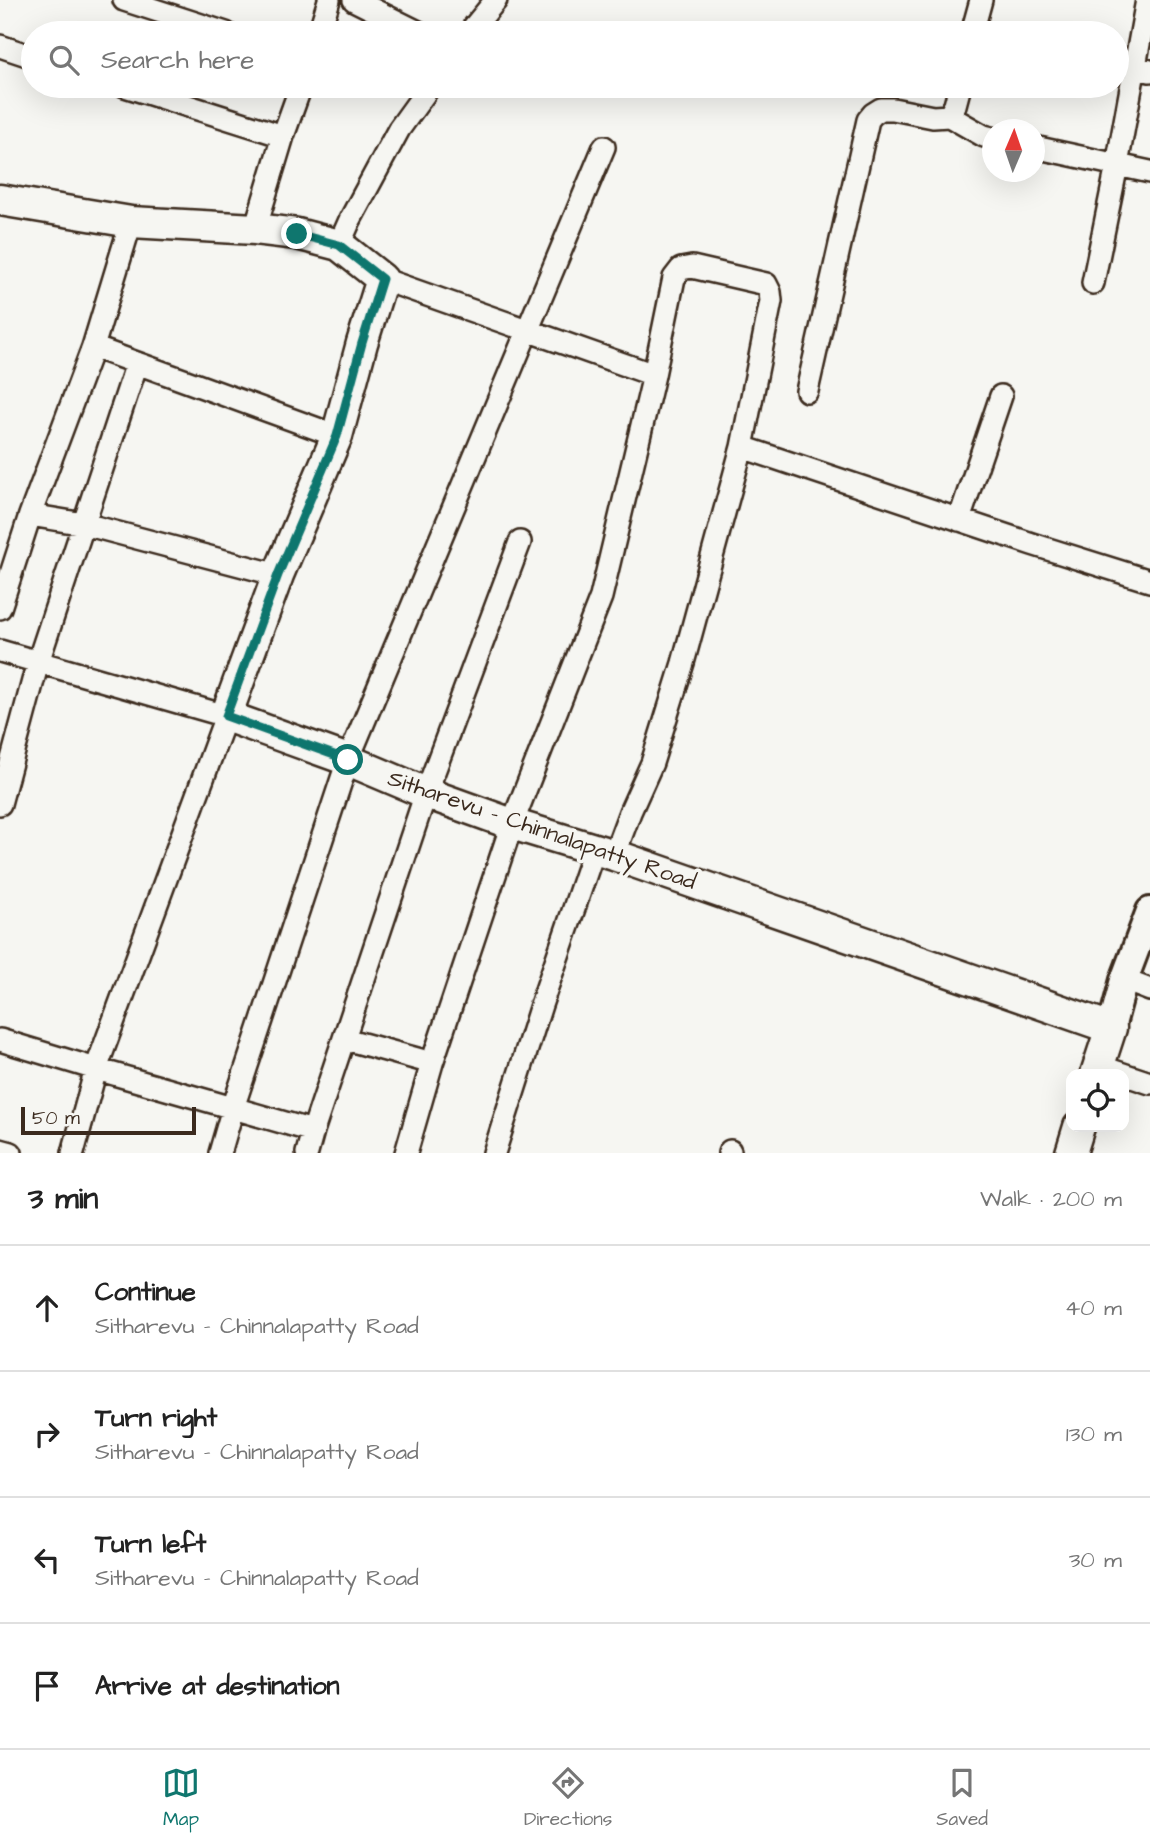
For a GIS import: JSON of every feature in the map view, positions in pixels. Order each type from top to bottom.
[{"type":"main road","points":[[0,200],[131,222],[297,234],[339,245],[382,279],[337,436],[278,575],[226,716]]},
{"type":"main road","name":"Sitharevu - Chinnalapatty Road","points":[[226,716],[512,824],[604,852],[1111,1028]]},
{"type":"main road","points":[[1098,1069],[1111,1028]]},
{"type":"main road","points":[[1071,1153],[1077,1132]]},
{"type":"street","points":[[124,0],[189,21]]},
{"type":"street","points":[[322,21],[329,0]]},
{"type":"street","points":[[354,0],[396,21]]},
{"type":"street","points":[[479,21],[496,0]]},
{"type":"street","points":[[980,21],[981,0]]},
{"type":"street","points":[[1129,96],[1147,0]]},
{"type":"street","points":[[0,46],[21,53]]},
{"type":"street","points":[[163,98],[283,136]]},
{"type":"street","points":[[256,229],[297,98]]},
{"type":"street","points":[[339,245],[400,129],[422,98]]},
{"type":"street","points":[[949,116],[957,98]]},
{"type":"street","points":[[1093,283],[1129,98]]},
{"type":"street","points":[[807,391],[868,120],[881,109],[933,117],[949,116],[982,135]]},
{"type":"street","points":[[220,1153],[348,760],[604,147]]},
{"type":"street","points":[[1045,149],[1150,172]]},
{"type":"street","points":[[0,608],[30,515],[93,347],[131,222]]},
{"type":"street","points":[[406,1153],[432,1063],[512,824],[601,597],[654,375],[674,278],[681,269],[692,267],[766,284],[771,301],[742,447],[683,663],[652,763],[630,812],[604,852],[541,1005],[494,1153]]},
{"type":"street","points":[[382,279],[654,375]]},
{"type":"street","points":[[93,347],[337,436]]},
{"type":"street","points":[[0,804],[38,662],[137,363]]},
{"type":"street","points":[[959,520],[1002,396]]},
{"type":"street","points":[[742,447],[1150,582]]},
{"type":"street","points":[[30,515],[84,524],[278,575]]},
{"type":"street","points":[[307,1153],[426,793],[520,542]]},
{"type":"street","points":[[0,651],[226,716],[96,1069],[73,1153]]},
{"type":"street","points":[[1111,1028],[1124,980],[1150,911]]},
{"type":"street","points":[[1124,980],[1150,990]]},
{"type":"street","points":[[345,1038],[432,1063]]},
{"type":"street","points":[[0,1040],[313,1131]]},
{"type":"street","points":[[1129,1078],[1150,1083]]},
{"type":"street","points":[[0,1150],[11,1153]]},
{"type":"route","points":[[297,234],[339,245],[382,279],[337,436],[278,575],[226,716],[348,760]]}]
